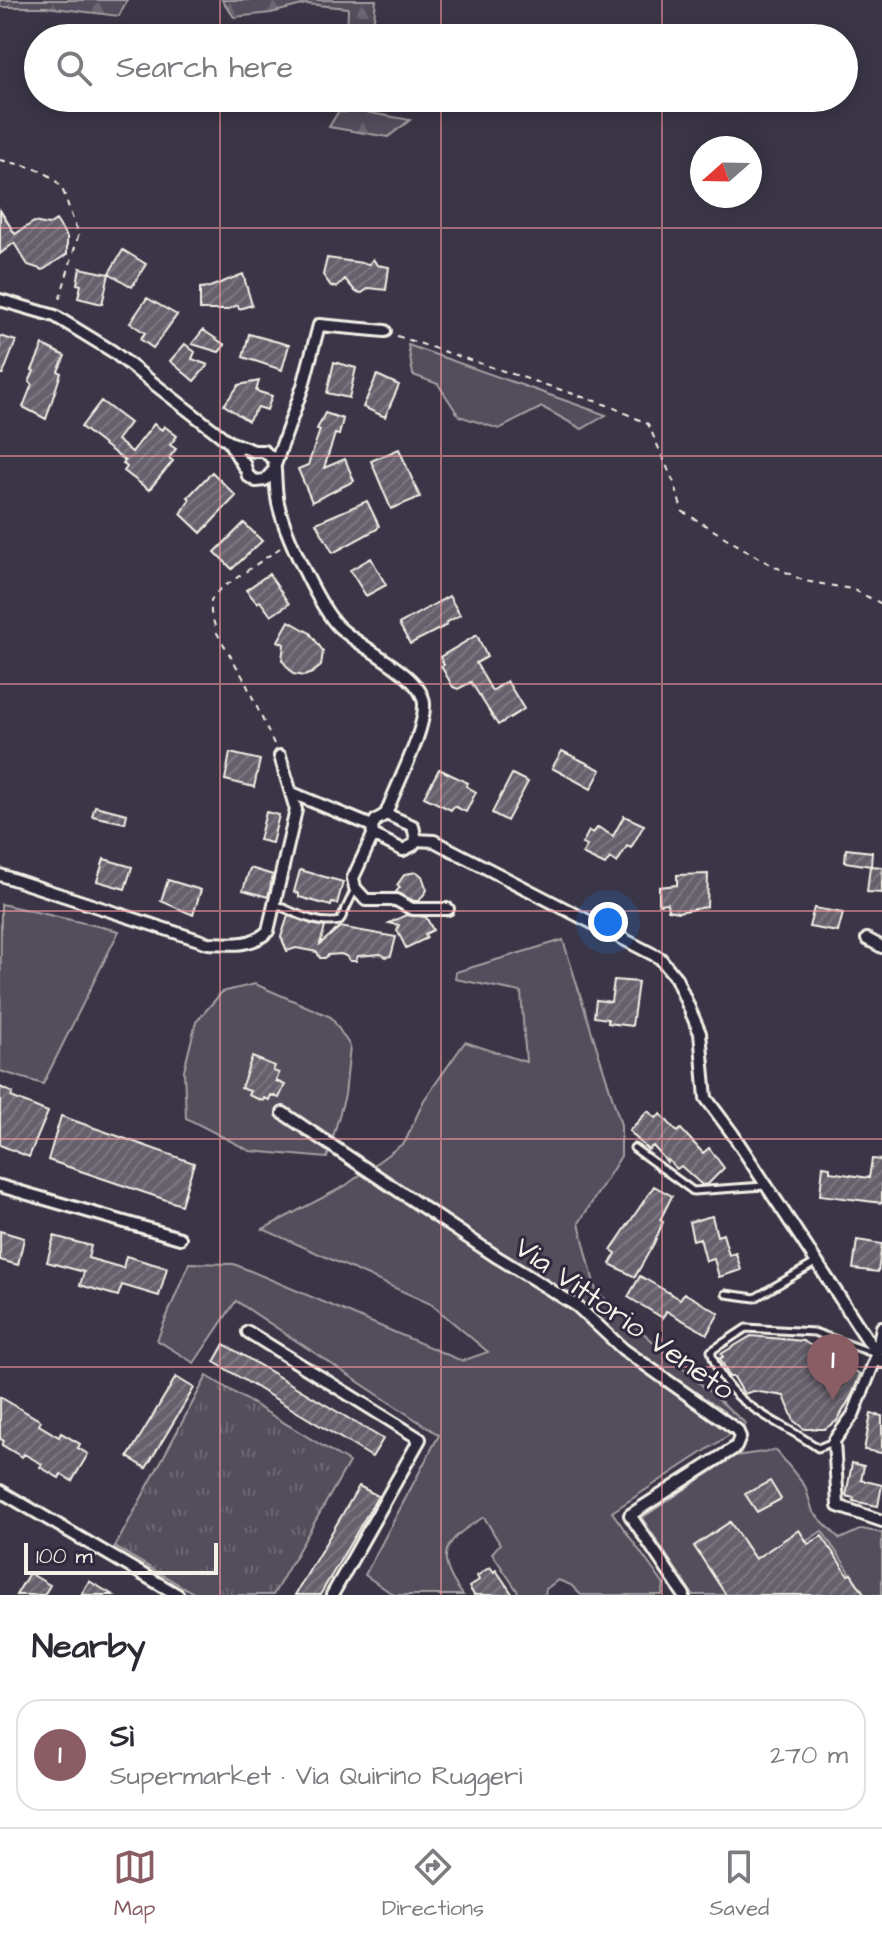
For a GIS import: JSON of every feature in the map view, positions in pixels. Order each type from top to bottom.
[{"type":"street","points":[[0,300],[55,316],[112,351],[229,442],[248,476],[260,481],[278,502]]},
{"type":"street","points":[[260,481],[269,478],[274,468],[303,386],[319,325],[385,331]]},
{"type":"street","points":[[244,467],[246,457],[284,440]]},
{"type":"street","points":[[229,442],[272,456],[278,502],[291,540],[333,621],[349,637],[406,676],[422,694],[424,703],[420,727],[386,814],[376,820],[353,878],[355,888],[366,900],[396,900],[412,909],[448,909]]},
{"type":"street","points":[[0,875],[208,943],[236,944],[260,939],[268,931],[296,810],[280,756]]},
{"type":"street","points":[[292,793],[373,830],[403,850],[413,845],[416,840],[413,826],[386,814]]},
{"type":"street","points":[[416,840],[434,841],[660,958],[676,978],[700,1033],[706,1098],[880,1359]]},
{"type":"street","points":[[867,939],[882,947]]},
{"type":"street","name":"Via Vittorio Veneto","points":[[283,1113],[497,1257],[577,1306],[623,1349],[737,1430],[740,1437],[736,1447],[630,1515],[684,1595]]},
{"type":"street","points":[[0,1186],[180,1238]]},
{"type":"street","points":[[882,1327],[880,1359],[853,1415],[834,1441],[838,1506],[882,1521]]},
{"type":"street","points":[[248,1332],[420,1439],[332,1595]]},
{"type":"street","points":[[0,1491],[178,1595]]},
{"type":"lane","points":[[275,904],[305,917],[333,923],[340,921],[355,888]]},
{"type":"lane","points":[[634,1148],[693,1191],[765,1186]]},
{"type":"lane","points":[[726,1294],[755,1298],[816,1263]]},
{"type":"lane","points":[[834,1441],[818,1448],[752,1408],[728,1388],[716,1371],[711,1351],[746,1328],[814,1332],[880,1359]]},
{"type":"path","points":[[0,160],[51,174],[65,193],[70,217],[79,233],[55,316]]},
{"type":"path","points":[[385,331],[610,406],[648,424],[675,485],[682,511],[762,560],[804,581],[852,589],[882,604]]},
{"type":"path","points":[[280,756],[244,679],[217,633],[211,600],[219,590],[291,540]]},
{"type":"green space","points":[[0,0],[127,0],[119,16],[46,7],[0,7]]},
{"type":"green space","points":[[222,0],[376,0],[373,24],[347,24],[348,8],[306,4],[271,13],[234,17]]},
{"type":"green space","points":[[338,112],[365,112],[410,120],[388,137],[329,127]]},
{"type":"green space","points":[[408,345],[606,415],[582,429],[542,407],[499,429],[459,416],[438,384],[413,375]]},
{"type":"green space","points":[[1,904],[119,931],[43,1084],[0,1071]]},
{"type":"green space","points":[[563,940],[621,1125],[621,1156],[579,1223],[596,1291],[746,1424],[612,1512],[664,1585],[662,1595],[581,1595],[571,1585],[558,1580],[546,1589],[545,1595],[520,1595],[492,1553],[500,1544],[484,1517],[460,1533],[447,1550],[448,1569],[463,1595],[394,1595],[365,1575],[439,1435],[236,1301],[194,1363],[157,1340],[189,1263],[234,1264],[462,1361],[488,1352],[431,1304],[263,1229],[345,1186],[405,1142],[424,1100],[465,1042],[526,1062],[521,992],[455,979],[456,972]]},
{"type":"green space","points":[[255,984],[331,1017],[350,1046],[345,1095],[327,1158],[250,1151],[186,1118],[184,1070],[196,1022],[222,992]]},
{"type":"green space","points":[[207,1376],[349,1462],[273,1595],[197,1595],[115,1547]]},
{"type":"green space","points":[[776,1450],[805,1486],[813,1512],[840,1539],[862,1529],[882,1533],[882,1595],[862,1595],[864,1593],[822,1531],[807,1541],[799,1530],[765,1574],[730,1522],[694,1546],[726,1595],[693,1595],[642,1518],[735,1456]]},
{"type":"building","points":[[0,210],[15,234],[34,222],[48,225],[56,220],[67,237],[67,254],[43,270],[28,265],[14,243],[0,254]]},
{"type":"building","points":[[123,250],[146,264],[132,287],[109,273]]},
{"type":"building","points":[[327,258],[369,264],[373,259],[377,265],[389,267],[386,290],[369,288],[362,293],[356,292],[345,279],[337,287],[331,286],[323,275]]},
{"type":"building","points":[[80,268],[109,274],[102,304],[78,298]]},
{"type":"building","points":[[243,274],[252,305],[239,309],[238,305],[226,310],[200,310],[200,288]]},
{"type":"building","points":[[147,298],[177,315],[153,348],[140,339],[145,333],[130,323]]},
{"type":"building","points":[[203,330],[225,345],[219,352],[192,344]]},
{"type":"building","points":[[249,334],[289,345],[282,370],[243,357]]},
{"type":"building","points":[[0,336],[16,341],[3,374],[0,374]]},
{"type":"building","points":[[185,344],[195,352],[192,359],[208,365],[194,381],[170,361]]},
{"type":"building","points":[[43,345],[65,356],[46,419],[23,407],[32,384],[29,382],[32,370]]},
{"type":"building","points":[[334,362],[356,368],[349,398],[327,393]]},
{"type":"building","points":[[377,375],[399,385],[385,417],[363,407]]},
{"type":"building","points":[[259,381],[256,391],[272,396],[267,410],[258,407],[248,421],[224,405],[239,385]]},
{"type":"building","points":[[101,401],[130,423],[117,440],[132,452],[154,424],[162,430],[164,426],[177,436],[170,445],[176,449],[169,458],[173,461],[149,490],[124,471],[127,467],[123,463],[125,461],[81,427]]},
{"type":"building","points":[[325,413],[343,419],[324,468],[345,459],[354,481],[312,502],[298,469],[308,465],[320,430],[317,429]]},
{"type":"building","points":[[399,449],[420,497],[391,509],[371,461]]},
{"type":"building","points":[[212,472],[236,496],[201,533],[181,514],[190,499],[188,497]]},
{"type":"building","points":[[367,501],[379,526],[333,553],[316,523]]},
{"type":"building","points":[[244,523],[262,541],[232,569],[215,552]]},
{"type":"building","points":[[371,558],[386,585],[366,596],[350,570]]},
{"type":"building","points":[[269,574],[289,604],[271,616],[260,601],[257,603],[246,590]]},
{"type":"building","points":[[449,596],[460,615],[410,644],[399,624]]},
{"type":"building","points":[[289,621],[310,633],[323,651],[321,666],[304,676],[293,674],[282,660],[284,644],[278,641]]},
{"type":"building","points":[[477,635],[487,657],[476,663],[492,691],[507,681],[524,709],[498,725],[471,682],[458,689],[453,687],[441,666],[444,665],[440,657]]},
{"type":"building","points":[[562,751],[601,770],[591,789],[552,768]]},
{"type":"building","points":[[230,753],[260,760],[254,787],[225,780]]},
{"type":"building","points":[[439,769],[468,783],[466,786],[476,792],[466,812],[454,806],[451,810],[424,797]]},
{"type":"building","points":[[512,774],[528,782],[507,821],[492,813]]},
{"type":"building","points":[[95,806],[127,814],[125,823],[92,816]]},
{"type":"building","points":[[266,812],[279,815],[272,843],[259,840]]},
{"type":"building","points":[[624,816],[644,825],[631,848],[627,846],[617,863],[610,858],[605,865],[582,854],[587,846],[582,844],[589,831],[593,833],[598,827],[613,836]]},
{"type":"building","points":[[846,849],[872,852],[871,866],[845,862]]},
{"type":"building","points":[[104,859],[132,867],[125,889],[97,881]]},
{"type":"building","points":[[870,866],[882,867],[882,893],[867,892]]},
{"type":"building","points":[[250,868],[273,875],[268,897],[243,890]]},
{"type":"building","points":[[300,870],[343,882],[337,904],[332,903],[331,906],[299,897],[294,892]]},
{"type":"building","points":[[417,872],[422,876],[427,890],[419,901],[414,901],[396,892],[405,874]]},
{"type":"building","points":[[708,874],[707,907],[678,912],[668,910],[667,903],[659,904],[659,887],[677,885],[677,875]]},
{"type":"building","points":[[168,880],[201,890],[193,915],[161,901]]},
{"type":"building","points":[[814,908],[843,913],[838,932],[809,927]]},
{"type":"building","points":[[406,915],[426,917],[433,930],[425,934],[427,938],[406,948],[397,930],[399,925],[389,923]]},
{"type":"building","points":[[288,916],[325,927],[320,944],[340,927],[396,937],[391,956],[358,956],[356,961],[350,961],[341,954],[320,958],[317,952],[296,948],[287,951],[281,937]]},
{"type":"building","points":[[614,980],[638,982],[632,1026],[608,1023],[608,1019],[594,1017],[596,1000],[611,1002]]},
{"type":"building","points":[[252,1057],[275,1066],[273,1071],[279,1073],[276,1081],[285,1085],[279,1098],[271,1095],[269,1100],[264,1098],[263,1101],[248,1095],[250,1091],[241,1088]]},
{"type":"building","points":[[0,1087],[13,1093],[11,1097],[48,1112],[29,1157],[0,1145]]},
{"type":"building","points":[[648,1111],[656,1118],[661,1114],[677,1132],[681,1129],[703,1153],[709,1148],[724,1168],[708,1184],[702,1185],[681,1166],[677,1169],[667,1162],[653,1146],[648,1150],[629,1131]]},
{"type":"building","points":[[61,1116],[194,1163],[181,1205],[48,1160]]},
{"type":"building","points":[[872,1159],[882,1160],[882,1203],[820,1195],[823,1166],[830,1167],[830,1172],[869,1178]]},
{"type":"building","points":[[654,1186],[672,1196],[660,1220],[663,1222],[654,1243],[635,1277],[610,1264],[616,1253],[611,1250]]},
{"type":"building","points":[[712,1216],[717,1236],[723,1234],[729,1255],[736,1253],[741,1270],[719,1277],[714,1259],[706,1261],[700,1238],[693,1240],[689,1222]]},
{"type":"building","points":[[0,1231],[24,1238],[18,1265],[0,1260]]},
{"type":"building","points":[[54,1236],[91,1246],[88,1258],[123,1268],[126,1256],[167,1268],[159,1296],[122,1285],[118,1296],[80,1285],[84,1272],[47,1262]]},
{"type":"building","points":[[857,1240],[882,1244],[878,1272],[853,1269]]},
{"type":"building","points":[[640,1276],[680,1299],[684,1293],[719,1313],[707,1334],[666,1311],[663,1318],[628,1297]]},
{"type":"building","points":[[751,1336],[803,1341],[860,1374],[837,1421],[824,1429],[804,1429],[794,1421],[784,1396],[753,1391],[744,1394],[734,1377],[729,1377],[720,1358],[723,1357],[721,1354]]},
{"type":"building","points":[[224,1344],[383,1439],[372,1457],[214,1362]]},
{"type":"building","points":[[176,1377],[194,1388],[146,1468],[128,1457]]},
{"type":"building","points":[[0,1397],[41,1421],[39,1425],[59,1437],[61,1433],[80,1444],[78,1448],[88,1454],[72,1481],[61,1474],[59,1478],[40,1467],[42,1464],[2,1445]]},
{"type":"building","points":[[871,1414],[882,1416],[882,1453],[864,1450]]},
{"type":"building","points":[[852,1463],[864,1466],[861,1480],[882,1485],[878,1506],[853,1501],[854,1498],[846,1496]]},
{"type":"building","points":[[770,1481],[781,1499],[757,1512],[745,1494]]},
{"type":"building","points":[[359,1486],[378,1496],[320,1595],[295,1595]]},
{"type":"building","points":[[730,1522],[755,1559],[799,1530],[808,1544],[822,1536],[865,1595],[726,1595],[694,1546]]},
{"type":"building","points":[[490,1567],[494,1572],[496,1570],[513,1595],[474,1595],[469,1587],[479,1580],[477,1576]]},
{"type":"building","points":[[29,1573],[50,1585],[44,1595],[16,1595]]},
{"type":"building","points":[[89,1581],[113,1595],[81,1595]]},
{"type":"place","name":"Sì","points":[[833,1400]]}]
